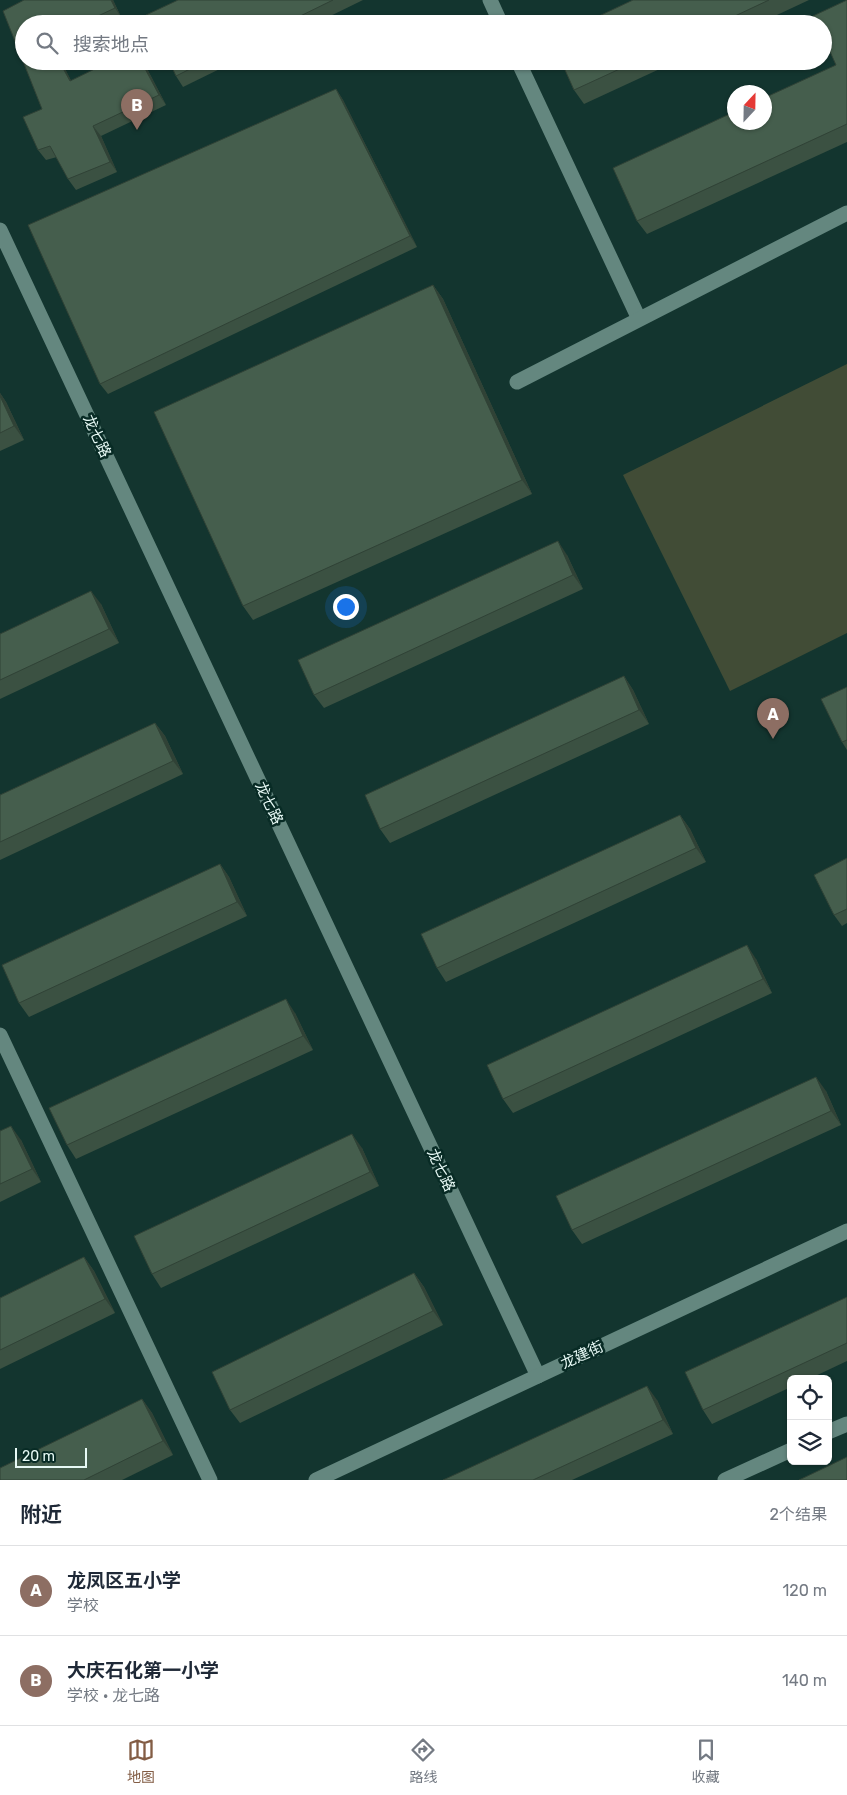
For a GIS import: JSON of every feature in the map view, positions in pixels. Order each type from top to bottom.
[{"type":"street","points":[[490,0],[497,15]]},
{"type":"street","points":[[522,70],[639,319]]},
{"type":"street","points":[[517,382],[847,213]]},
{"type":"street","name":"龙七路","points":[[0,230],[538,1376]]},
{"type":"street","points":[[0,1035],[210,1480]]},
{"type":"street","name":"龙建街","points":[[324,1478],[847,1231]]},
{"type":"street","points":[[832,1430],[847,1424]]},
{"type":"street","points":[[725,1480],[787,1452]]},
{"type":"green space","points":[[847,364],[847,633],[730,691],[623,475]]},
{"type":"building","points":[[24,0],[111,0],[115,8],[100,15],[15,15],[15,41],[3,11]]},
{"type":"building","points":[[178,0],[333,0],[302,15],[146,15]]},
{"type":"building","points":[[633,0],[769,0],[737,15],[601,15]]},
{"type":"building","points":[[847,0],[847,124],[637,221],[613,168],[727,115],[727,130],[772,130],[772,94],[825,70],[832,70],[832,67],[836,65],[832,56],[832,15],[815,15]]},
{"type":"building","points":[[26,70],[64,70],[70,81],[93,70],[146,70],[159,95],[93,126],[110,162],[68,179],[50,146],[38,150],[23,117],[42,109]]},
{"type":"building","points":[[173,70],[188,70],[176,76]]},
{"type":"building","points":[[565,70],[617,70],[574,90]]},
{"type":"building","points":[[336,89],[410,236],[100,384],[28,225]]},
{"type":"building","points":[[433,285],[522,480],[243,606],[154,412]]},
{"type":"building","points":[[0,396],[14,426],[0,433]]},
{"type":"building","points":[[558,541],[573,575],[314,695],[298,660]]},
{"type":"building","points":[[91,591],[109,629],[0,680],[0,634]]},
{"type":"building","points":[[624,676],[639,710],[380,829],[365,795]]},
{"type":"building","points":[[847,687],[847,740],[842,742],[821,699]]},
{"type":"building","points":[[155,723],[173,761],[0,842],[0,795]]},
{"type":"building","points":[[680,815],[696,848],[437,968],[421,934]]},
{"type":"building","points":[[847,858],[847,909],[834,915],[814,875]]},
{"type":"building","points":[[220,864],[237,902],[19,1003],[2,965]]},
{"type":"building","points":[[747,945],[763,979],[503,1099],[487,1065]]},
{"type":"building","points":[[286,999],[303,1036],[67,1145],[49,1108]]},
{"type":"building","points":[[816,1077],[831,1111],[572,1230],[556,1196]]},
{"type":"building","points":[[11,1126],[32,1169],[0,1184],[0,1131]]},
{"type":"building","points":[[352,1134],[370,1172],[152,1274],[134,1236]]},
{"type":"building","points":[[84,1257],[105,1299],[0,1350],[0,1298]]},
{"type":"building","points":[[414,1273],[433,1311],[230,1410],[212,1372]]},
{"type":"building","points":[[847,1297],[847,1343],[703,1410],[685,1372]]},
{"type":"building","points":[[647,1386],[663,1420],[533,1480],[443,1480]]},
{"type":"building","points":[[142,1399],[163,1441],[84,1480],[0,1480],[0,1468]]},
{"type":"building","points":[[847,1457],[847,1480],[799,1480],[832,1465]]},
{"type":"place","name":"大庆石化第一小学","points":[[137,130]]},
{"type":"place","name":"龙凤区五小学","points":[[773,739]]}]
